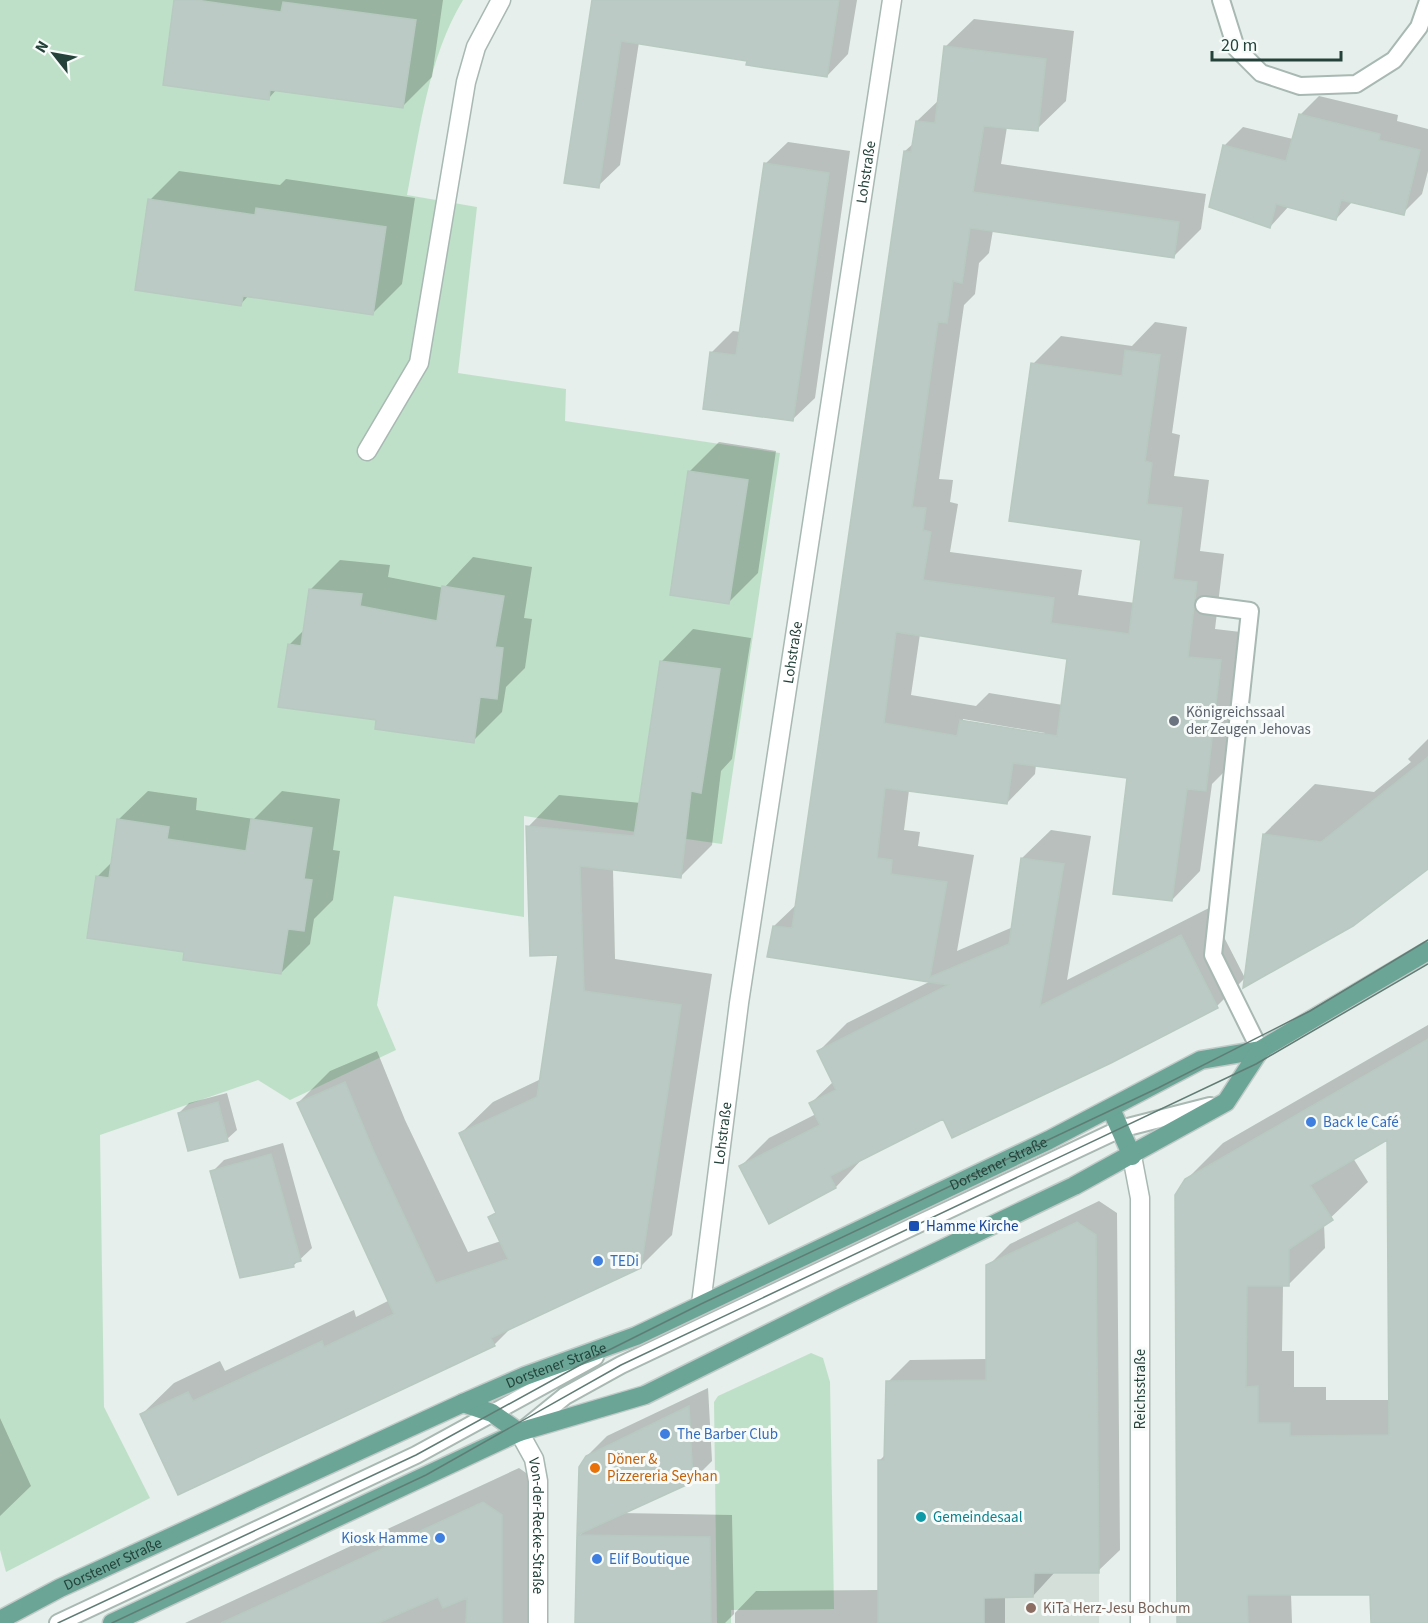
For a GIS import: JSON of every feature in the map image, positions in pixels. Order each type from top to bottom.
[{"type":"main road","name":"Dorstener Straße","points":[[0,1620],[60,1588],[463,1403],[525,1376],[636,1336],[1111,1109],[1201,1060],[1260,1050],[1428,951]]},
{"type":"main road","name":"Dorstener Straße","points":[[112,1623],[519,1432],[645,1395],[1132,1156],[1226,1102],[1260,1050]]},
{"type":"main road","points":[[1111,1109],[1132,1156]]},
{"type":"main road","points":[[463,1403],[492,1413],[519,1432]]},
{"type":"street","points":[[367,451],[419,363],[466,82],[476,47],[501,0]]},
{"type":"street","name":"Lohstraße","points":[[701,1304],[740,1003],[892,0]]},
{"type":"street","name":"Reichsstraße","points":[[1132,1156],[1140,1198],[1140,1623]]},
{"type":"street","name":"Von-der-Recke-Straße","points":[[519,1432],[534,1459],[538,1481],[538,1623]]},
{"type":"lane","points":[[1221,0],[1236,48],[1261,73],[1300,86],[1356,84],[1394,60],[1419,27],[1428,2]]},
{"type":"lane","points":[[1204,604],[1250,611],[1213,955],[1260,1050]]},
{"type":"lane","points":[[519,1432],[565,1396],[621,1365],[1120,1129],[1226,1102]]},
{"type":"lane","points":[[58,1623],[416,1455],[636,1336]]},
{"type":"shaded area","name":"KiTa Herz-Jesu Bochum","points":[[1099,1573],[1099,1623],[963,1623],[964,1574]]},
{"type":"green space","points":[[0,0],[463,0],[451,22],[433,70],[407,195],[477,207],[458,373],[566,389],[565,421],[780,453],[722,844],[524,816],[524,917],[394,896],[377,1005],[396,1050],[290,1100],[258,1080],[100,1135],[104,1407],[150,1498],[6,1572],[0,1550]]},
{"type":"green space","points":[[811,1353],[823,1358],[830,1382],[834,1609],[731,1610],[731,1623],[717,1623],[714,1402],[718,1396]]},
{"type":"building","points":[[174,0],[196,0],[281,12],[283,2],[416,20],[403,108],[270,90],[269,100],[163,85]]},
{"type":"building","points":[[592,0],[839,0],[827,77],[746,65],[747,61],[621,41],[599,188],[564,183]]},
{"type":"building","points":[[944,46],[1046,59],[1038,131],[984,126],[973,192],[1179,222],[1174,258],[970,228],[962,283],[953,281],[947,323],[938,322],[912,507],[926,508],[923,530],[931,532],[923,580],[1054,598],[1051,623],[1129,634],[1141,540],[1009,521],[1031,363],[1122,376],[1125,350],[1160,355],[1145,461],[1152,463],[1147,504],[1182,508],[1173,579],[1197,582],[1188,657],[1221,660],[1206,791],[1187,789],[1172,901],[1113,894],[1127,778],[1013,763],[1007,804],[885,788],[877,858],[892,860],[891,874],[947,882],[930,977],[1009,944],[1021,858],[1064,864],[1040,1006],[1181,935],[1218,1008],[1111,1063],[952,1138],[943,1119],[830,1176],[836,1188],[769,1224],[739,1166],[820,1125],[809,1103],[836,1090],[817,1051],[948,985],[767,957],[773,926],[792,928],[904,151],[911,152],[916,121],[935,123]],"holes":[[[896,632],[1067,659],[1057,736],[960,720],[957,736],[884,723]]]},
{"type":"building","points":[[1299,114],[1380,134],[1379,140],[1420,150],[1404,215],[1341,200],[1336,220],[1276,204],[1270,228],[1209,207],[1223,145],[1286,161]]},
{"type":"building","points":[[764,163],[829,173],[793,421],[703,409],[710,352],[736,355]]},
{"type":"building","points":[[148,199],[255,215],[256,208],[386,227],[373,315],[243,296],[241,306],[135,290]]},
{"type":"building","points":[[688,471],[748,480],[729,604],[670,595]]},
{"type":"building","points":[[442,586],[504,596],[495,647],[503,648],[497,699],[480,697],[474,743],[375,729],[376,720],[278,707],[288,644],[301,646],[309,589],[362,594],[360,606],[437,621]]},
{"type":"building","points":[[660,661],[720,669],[701,793],[691,791],[681,878],[580,866],[584,991],[681,1005],[641,1268],[491,1338],[495,1346],[178,1495],[140,1414],[188,1392],[193,1401],[322,1341],[324,1347],[394,1314],[297,1103],[345,1082],[374,1152],[436,1283],[508,1259],[488,1217],[496,1213],[459,1133],[537,1097],[558,955],[530,956],[526,826],[634,836]]},
{"type":"building","points":[[1428,757],[1428,869],[1353,926],[1243,988],[1263,834],[1321,842]]},
{"type":"building","points":[[117,819],[169,827],[167,839],[246,851],[251,819],[312,828],[304,879],[312,880],[304,931],[288,929],[281,974],[183,960],[184,952],[87,938],[96,876],[109,878]]},
{"type":"building","points":[[1428,1039],[1428,1623],[1371,1623],[1370,1595],[1247,1595],[1248,1623],[1177,1623],[1175,1195],[1185,1179]],"holes":[[[1387,1140],[1389,1435],[1290,1436],[1290,1423],[1258,1423],[1258,1386],[1246,1387],[1247,1286],[1289,1286],[1289,1249],[1333,1220],[1310,1185]]]},
{"type":"building","points":[[218,1102],[228,1141],[188,1151],[178,1113]]},
{"type":"building","points":[[271,1154],[301,1261],[293,1263],[294,1267],[240,1278],[210,1171]]},
{"type":"building","points":[[1077,1222],[1096,1235],[1099,1573],[1034,1573],[1033,1597],[984,1598],[984,1623],[878,1623],[878,1460],[884,1460],[886,1381],[986,1380],[986,1265]]},
{"type":"building","points":[[689,1406],[693,1482],[577,1535],[579,1467],[586,1456]]},
{"type":"building","points":[[483,1502],[502,1515],[502,1623],[466,1623],[467,1598],[443,1608],[438,1597],[378,1623],[221,1623]]},
{"type":"building","points":[[577,1535],[710,1537],[711,1623],[575,1623]]},
{"type":"tram line","points":[[58,1623],[416,1455],[591,1359],[701,1304],[1158,1088],[1310,1011],[1428,940]]},
{"type":"tram line","points":[[112,1623],[426,1475],[621,1365],[1256,1064],[1428,964]]},
{"type":"place","name":"Königreichssaal der Zeugen Jehovas","points":[[1174,721]]},
{"type":"place","name":"Back le Café","points":[[1311,1122]]},
{"type":"place","name":"Hamme Kirche","points":[[914,1226]]},
{"type":"place","name":"TEDi","points":[[598,1261]]},
{"type":"place","name":"The Barber Club","points":[[665,1434]]},
{"type":"place","name":"Döner & Pizzereria Seyhan","points":[[595,1468]]},
{"type":"place","name":"Gemeindesaal","points":[[921,1517]]},
{"type":"place","name":"Kiosk Hamme","points":[[440,1538]]},
{"type":"place","name":"Elif Boutique","points":[[597,1559]]},
{"type":"place","name":"KiTa Herz-Jesu Bochum","points":[[1031,1608]]}]
